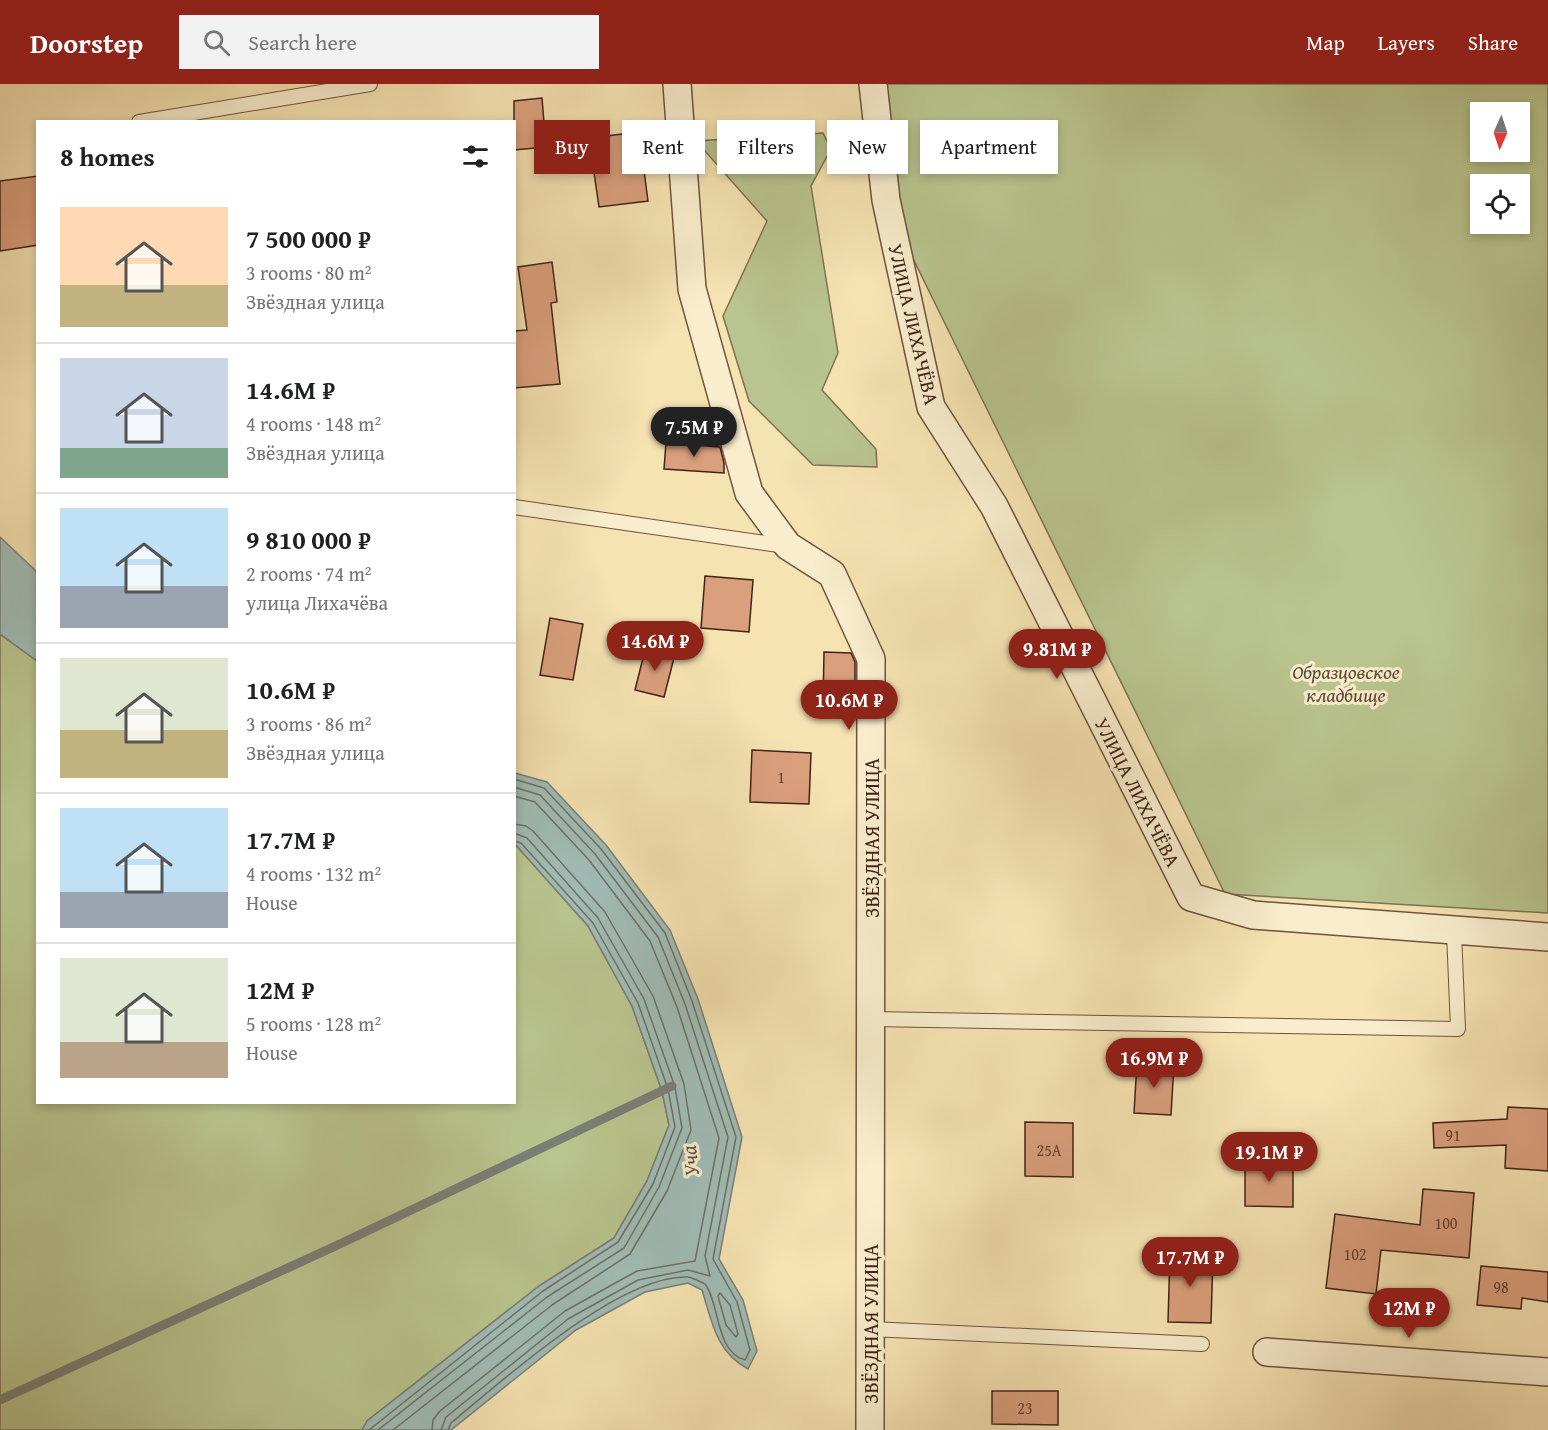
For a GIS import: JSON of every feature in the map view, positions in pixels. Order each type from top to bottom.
[{"type":"street","name":"ЗВЁЗДНАЯ УЛИЦА","points":[[677,84],[692,289],[749,493],[788,546],[832,574],[871,659],[870,1430]]},
{"type":"street","name":"УЛИЦА ЛИХАЧЁВА","points":[[873,84],[886,200],[931,407],[994,506],[1191,897],[1253,915],[1548,938]]},
{"type":"street","points":[[1267,1352],[1548,1372]]},
{"type":"lane","points":[[151,120],[370,84]]},
{"type":"lane","points":[[516,507],[788,546]]},
{"type":"lane","points":[[870,1018],[1458,1029],[1454,932]]},
{"type":"lane","points":[[870,1329],[1202,1344]]},
{"type":"green space","name":"Образцовское кладбище","points":[[882,84],[1548,84],[1548,913],[1225,894],[874,179],[874,174],[908,174],[908,120],[879,120]]},
{"type":"green space","points":[[823,133],[827,141],[827,156],[811,186],[838,353],[822,390],[876,449],[877,467],[813,465],[749,401],[723,316],[767,221],[725,174],[815,174],[815,134]]},
{"type":"green space","points":[[705,140],[717,140],[717,165],[705,151]]},
{"type":"green space","points":[[0,634],[36,660],[36,1104],[516,1104],[516,845],[588,926],[632,1006],[662,1091],[669,1125],[647,1181],[614,1238],[539,1286],[367,1421],[362,1430],[0,1430]]},
{"type":"water","points":[[0,537],[36,571],[36,660],[0,634]]},
{"type":"water","name":"Уча","points":[[516,773],[547,782],[606,845],[670,930],[698,999],[742,1137],[719,1259],[743,1300],[757,1351],[748,1369],[737,1362],[722,1345],[717,1335],[702,1290],[688,1283],[645,1292],[576,1330],[451,1430],[362,1430],[367,1421],[539,1286],[614,1238],[647,1181],[669,1125],[662,1091],[632,1006],[588,926],[516,845]]},
{"type":"building","points":[[542,98],[544,120],[534,120],[534,148],[516,150],[516,120],[514,120],[514,101]]},
{"type":"building","points":[[622,134],[622,174],[644,174],[648,201],[599,207],[594,174],[610,174],[610,135]]},
{"type":"building","points":[[36,176],[36,245],[0,251],[0,181]]},
{"type":"building","points":[[552,262],[557,302],[551,303],[560,384],[516,388],[516,331],[527,330],[518,267]]},
{"type":"building","points":[[666,443],[720,447],[724,473],[664,469]]},
{"type":"building","points":[[705,576],[753,580],[749,632],[701,628]]},
{"type":"building","points":[[550,618],[583,624],[573,680],[540,675]]},
{"type":"building","points":[[646,646],[675,654],[664,697],[635,690]]},
{"type":"building","points":[[824,652],[851,653],[855,662],[855,705],[823,705]]},
{"type":"building","points":[[752,750],[811,753],[809,804],[750,802]]},
{"type":"building","points":[[1137,1062],[1174,1064],[1171,1115],[1134,1113]]},
{"type":"building","points":[[1508,1107],[1548,1109],[1548,1171],[1505,1168],[1506,1145],[1434,1148],[1433,1123],[1507,1119]]},
{"type":"building","points":[[1025,1122],[1073,1123],[1073,1177],[1025,1176]]},
{"type":"building","points":[[1245,1159],[1293,1160],[1293,1207],[1245,1206]]},
{"type":"building","points":[[1423,1189],[1474,1193],[1469,1258],[1381,1250],[1376,1294],[1326,1288],[1335,1214],[1420,1225]]},
{"type":"building","points":[[1170,1253],[1213,1255],[1211,1323],[1168,1322]]},
{"type":"building","points":[[1481,1266],[1548,1272],[1548,1302],[1522,1298],[1521,1309],[1477,1305]]},
{"type":"building","points":[[992,1391],[1058,1391],[1058,1425],[992,1424]]},
{"type":"waterway","points":[[0,1400],[342,1243],[672,1086]]}]
